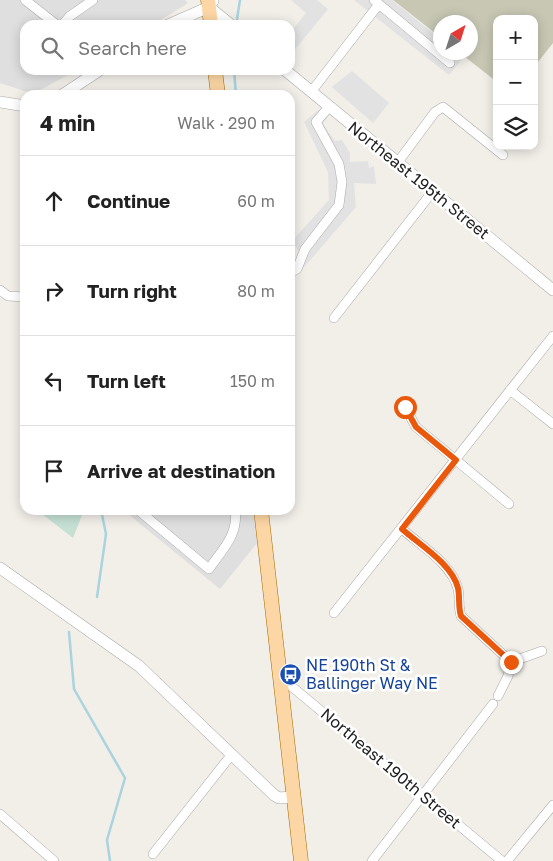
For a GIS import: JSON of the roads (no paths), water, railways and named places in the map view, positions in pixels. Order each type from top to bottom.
[{"type":"main road","points":[[211,2],[211,20]]},
{"type":"main road","points":[[216,75],[217,90]]},
{"type":"main road","points":[[262,515],[300,861]]},
{"type":"street","points":[[25,0],[51,20]]},
{"type":"street","points":[[66,20],[93,0]]},
{"type":"street","points":[[177,20],[211,2],[227,20]]},
{"type":"street","points":[[311,92],[376,2],[450,63]]},
{"type":"street","points":[[70,90],[92,75]]},
{"type":"street","name":"Northeast 195th Street","points":[[291,75],[553,290]]},
{"type":"street","points":[[0,102],[20,105]]},
{"type":"street","points":[[295,270],[298,269],[305,249],[339,206],[342,182],[339,164],[316,122],[329,107]]},
{"type":"street","points":[[398,162],[435,112],[443,107],[503,155]]},
{"type":"street","points":[[334,318],[433,191]]},
{"type":"street","points":[[0,290],[8,296],[20,297]]},
{"type":"street","points":[[334,612],[402,529],[553,336]]},
{"type":"street","points":[[510,390],[553,424]]},
{"type":"street","points":[[405,407],[416,427],[509,504]]},
{"type":"street","points":[[144,515],[209,569],[233,535],[237,521],[236,515]]},
{"type":"street","points":[[402,529],[446,567],[456,580],[459,590],[461,616],[511,662]]},
{"type":"street","points":[[0,568],[139,666],[274,795],[279,798],[292,797]]},
{"type":"street","points":[[511,662],[542,651]]},
{"type":"street","points":[[372,861],[496,700],[508,676],[511,662]]},
{"type":"street","name":"Northeast 190th Street","points":[[279,676],[502,861]]},
{"type":"street","points":[[153,854],[232,754]]},
{"type":"street","points":[[507,861],[553,805]]},
{"type":"street","points":[[0,814],[54,861]]},
{"type":"waterway","points":[[237,19],[240,0]]},
{"type":"waterway","points":[[234,75],[236,90]]},
{"type":"waterway","points":[[97,597],[106,534],[102,515]]},
{"type":"waterway","points":[[69,632],[74,689],[125,778],[107,840],[110,861]]},
{"type":"place","name":"NE 190th St & Ballinger Way NE","points":[[290,674]]}]
